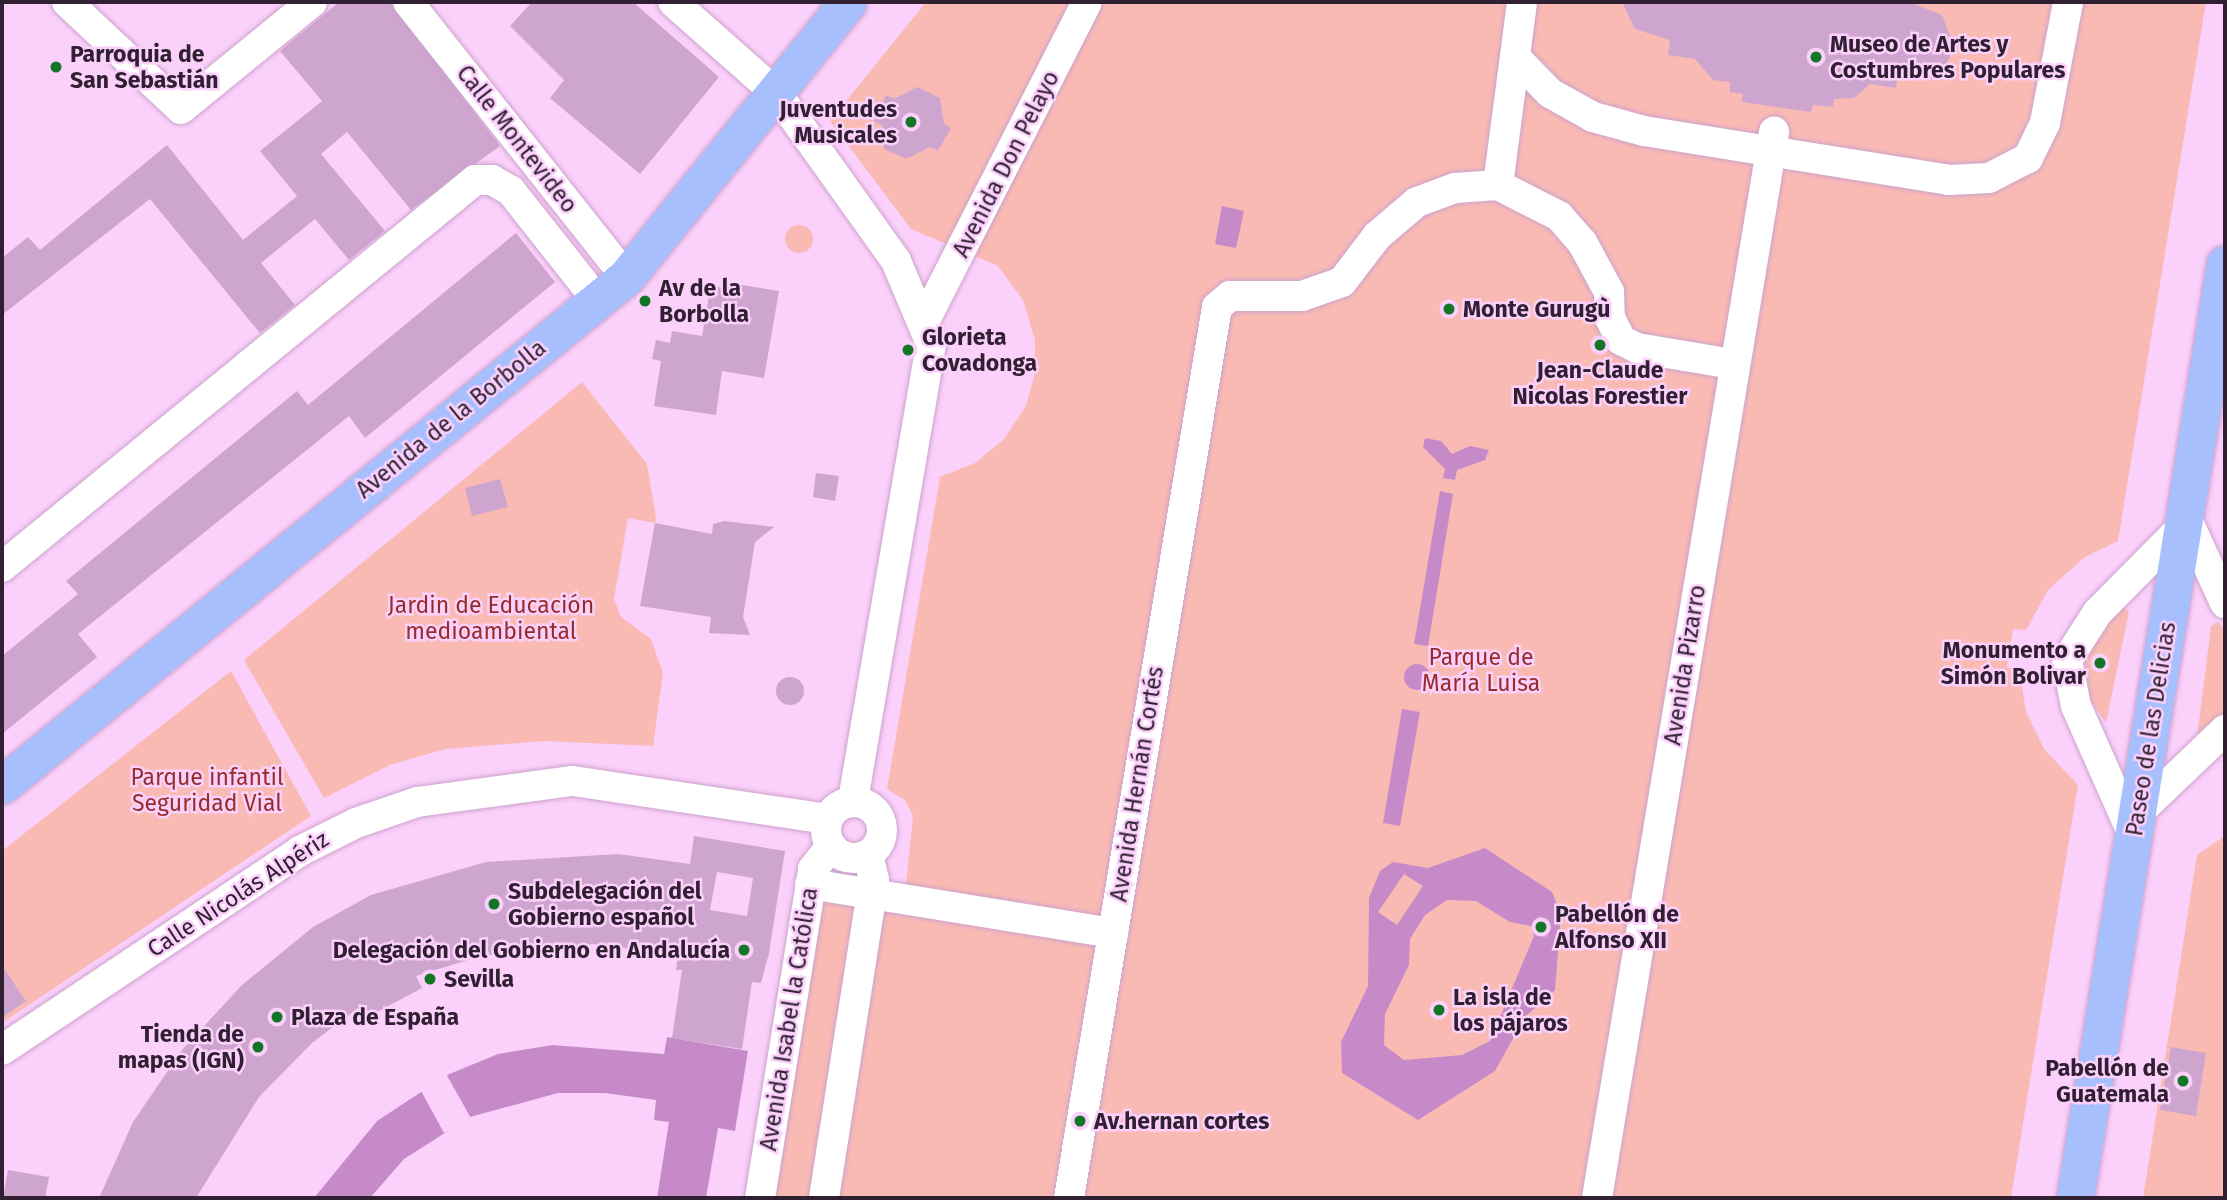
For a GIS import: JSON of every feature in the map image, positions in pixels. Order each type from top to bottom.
[{"type":"main road","name":"Avenida de la Borbolla","points":[[2,785],[626,277],[777,94],[848,2]]},
{"type":"main road","name":"Paseo de las Delicias","points":[[2075,1197],[2225,264]]},
{"type":"street","points":[[67,2],[181,109],[312,2]]},
{"type":"street","name":"Calle Montevideo","points":[[408,2],[626,277]]},
{"type":"street","points":[[673,2],[777,94],[896,261],[931,344],[853,802],[830,833],[848,858],[868,855],[880,841],[881,823],[871,807],[853,802]]},
{"type":"street","name":"Avenida Don Pelayo","points":[[922,324],[1087,2]]},
{"type":"street","points":[[1522,2],[1498,185],[1559,216],[1582,242],[1609,292],[1610,318],[1621,340],[1637,348],[1733,364]]},
{"type":"street","points":[[1515,57],[1550,93],[1593,117],[1773,140],[1949,180],[1989,178],[2028,158],[2045,123],[2068,2]]},
{"type":"street","name":"Avenida Pizarro","points":[[1597,1198],[1733,364],[1773,140]]},
{"type":"street","points":[[2,567],[475,180],[492,180],[512,191],[597,300]]},
{"type":"street","name":"Avenida Hernán Cortés","points":[[1069,1198],[1212,323],[1230,296],[1302,296],[1342,282],[1377,236],[1417,202],[1455,188],[1498,185]]},
{"type":"street","points":[[2223,591],[2184,521],[2097,613],[2067,660],[2076,706],[2136,826],[2225,730]]},
{"type":"street","name":"Calle Nicolás Alpériz","points":[[2,1050],[300,851],[356,822],[417,802],[573,781],[830,833]]},
{"type":"street","name":"Avenida Isabel la Católica","points":[[760,1198],[810,884],[813,869],[830,833]]},
{"type":"street","points":[[824,1198],[872,894],[868,855]]},
{"type":"street","points":[[810,884],[1113,933]]},
{"type":"green space","name":"Parque de María Luisa","points":[[926,2],[2206,2],[2118,541],[2085,557],[2048,590],[2026,630],[2013,629],[2007,667],[2020,673],[2026,712],[2044,749],[2078,785],[2011,1198],[746,1198],[799,867],[906,885],[913,816],[905,800],[887,789],[940,477],[975,463],[1004,439],[1026,406],[1035,373],[1035,340],[1023,300],[998,266],[911,229],[830,121]]},
{"type":"green space","points":[[799,225],[809,229],[813,239],[809,249],[799,253],[789,249],[785,239],[789,229]]},
{"type":"green space","name":"Jardin de Educación medioambiental","points":[[582,382],[647,464],[655,523],[628,518],[614,599],[621,617],[651,639],[663,673],[653,746],[545,741],[445,749],[390,765],[324,798],[244,660]]},
{"type":"green space","points":[[2123,607],[2129,612],[2106,723],[2089,698],[2085,660],[2095,635]]},
{"type":"green space","points":[[2218,622],[2225,630],[2225,712],[2197,737],[2211,626]]},
{"type":"green space","name":"Parque infantil Seguridad Vial","points":[[231,671],[311,816],[2,1023],[2,851]]},
{"type":"green space","points":[[2225,791],[2225,1198],[2143,1198],[2197,855],[2223,837]]},
{"type":"shaded area","points":[[1222,206],[1244,211],[1236,248],[1215,244]]},
{"type":"shaded area","points":[[1425,438],[1441,441],[1452,454],[1470,446],[1489,450],[1485,460],[1457,470],[1455,480],[1443,478],[1445,469],[1423,447]]},
{"type":"shaded area","points":[[1440,491],[1453,494],[1428,646],[1414,644]]},
{"type":"shaded area","points":[[1417,664],[1426,668],[1430,677],[1426,686],[1417,690],[1408,686],[1404,677],[1408,668]]},
{"type":"shaded area","points":[[1402,709],[1420,712],[1400,826],[1383,823]]},
{"type":"shaded area","points":[[1485,848],[1552,892],[1561,914],[1555,990],[1525,1017],[1495,1071],[1418,1120],[1342,1073],[1341,1042],[1368,986],[1369,898],[1380,871],[1393,862],[1428,868]],"holes":[[[1404,874],[1423,886],[1397,925],[1378,912]],[[1447,900],[1476,901],[1510,922],[1531,926],[1534,936],[1490,1041],[1462,1055],[1404,1060],[1384,1045],[1385,1014],[1409,965],[1410,939],[1425,915]]]},
{"type":"shaded area","points":[[667,1037],[748,1051],[735,1131],[718,1128],[706,1198],[657,1198],[669,1122],[654,1120],[656,1100],[605,1093],[558,1093],[470,1117],[404,1159],[370,1198],[314,1198],[377,1121],[447,1075],[498,1054],[553,1045],[664,1054]]},
{"type":"pier","points":[[445,1072],[472,1120],[444,1133],[419,1087]]},
{"type":"building","points":[[339,2],[391,2],[500,146],[411,210],[347,132],[321,154],[385,231],[349,260],[315,219],[261,263],[295,305],[260,333],[150,199],[2,315],[2,258],[28,237],[40,250],[167,145],[243,240],[297,196],[260,151],[322,101],[280,51]]},
{"type":"building","points":[[532,2],[633,2],[719,77],[640,174],[550,98],[564,80],[510,26]]},
{"type":"building","name":"Museo de Artes y Costumbres Populares","points":[[1622,2],[1909,2],[1942,15],[1954,46],[1947,63],[1931,76],[1898,74],[1896,88],[1870,84],[1854,98],[1834,99],[1833,107],[1813,105],[1811,112],[1742,102],[1743,94],[1730,92],[1730,82],[1713,80],[1695,59],[1668,55],[1670,40],[1635,29]]},
{"type":"building","name":"Juventudes Musicales","points":[[917,87],[940,98],[944,124],[951,128],[938,151],[930,147],[906,159],[884,149],[882,125],[874,121],[886,95],[894,99]]},
{"type":"building","points":[[516,233],[555,282],[365,438],[349,416],[78,634],[97,657],[2,734],[2,656],[78,594],[66,581],[297,391],[308,405]]},
{"type":"building","points":[[736,284],[779,291],[764,378],[722,371],[716,415],[654,406],[661,361],[652,359],[656,340],[670,343],[672,331],[702,336],[709,295],[715,296],[717,287],[735,290]]},
{"type":"building","points":[[816,473],[839,476],[835,501],[813,497]]},
{"type":"building","points":[[500,479],[508,507],[472,516],[465,488]]},
{"type":"building","points":[[724,521],[774,527],[755,542],[743,617],[750,635],[709,633],[711,617],[640,606],[655,523],[712,534],[713,524]]},
{"type":"building","points":[[790,677],[800,681],[804,691],[800,701],[790,705],[780,701],[776,691],[780,681]]},
{"type":"building","name":"Plaza de España","points":[[694,836],[785,851],[769,953],[761,983],[752,982],[742,1049],[672,1038],[682,970],[676,970],[678,955],[593,944],[481,956],[416,976],[422,988],[364,1019],[358,1008],[312,1043],[259,1097],[196,1198],[99,1198],[133,1122],[182,1050],[242,985],[313,927],[371,895],[486,862],[618,854],[690,864]],"holes":[[[717,872],[753,878],[747,916],[710,910]]]},
{"type":"building","name":"Pabellón de Alfonso XII","points":[[1538,916],[1549,919],[1552,928],[1546,938],[1532,930]]},
{"type":"building","points":[[2,966],[26,1001],[2,1018]]},
{"type":"building","name":"Pabellón de Guatemala","points":[[2171,1047],[2206,1053],[2196,1116],[2160,1110]]},
{"type":"building","points":[[8,1170],[49,1177],[45,1198],[3,1198]]},
{"type":"place","name":"Museo de Artes y Costumbres Populares","points":[[1816,57]]},
{"type":"place","name":"Parroquia de San Sebastián","points":[[56,67]]},
{"type":"place","name":"Juventudes Musicales","points":[[911,122]]},
{"type":"place","name":"Av de la Borbolla","points":[[645,301]]},
{"type":"place","name":"Monte Gurugù","points":[[1449,309]]},
{"type":"place","name":"Jean-Claude Nicolas Forestier","points":[[1600,345]]},
{"type":"place","name":"Glorieta Covadonga","points":[[908,350]]},
{"type":"place","name":"Monumento a Simón Bolivar","points":[[2100,663]]},
{"type":"place","name":"Subdelegación del Gobierno español","points":[[494,904]]},
{"type":"place","name":"Pabellón de Alfonso XII","points":[[1541,927]]},
{"type":"place","name":"Delegación del Gobierno en Andalucía","points":[[744,950]]},
{"type":"place","name":"Sevilla","points":[[430,979]]},
{"type":"place","name":"La isla de los pájaros","points":[[1439,1010]]},
{"type":"place","name":"Plaza de España","points":[[277,1017]]},
{"type":"place","name":"Tienda de mapas (IGN)","points":[[258,1047]]},
{"type":"place","name":"Pabellón de Guatemala","points":[[2183,1081]]},
{"type":"place","name":"Av.hernan cortes","points":[[1080,1121]]}]
